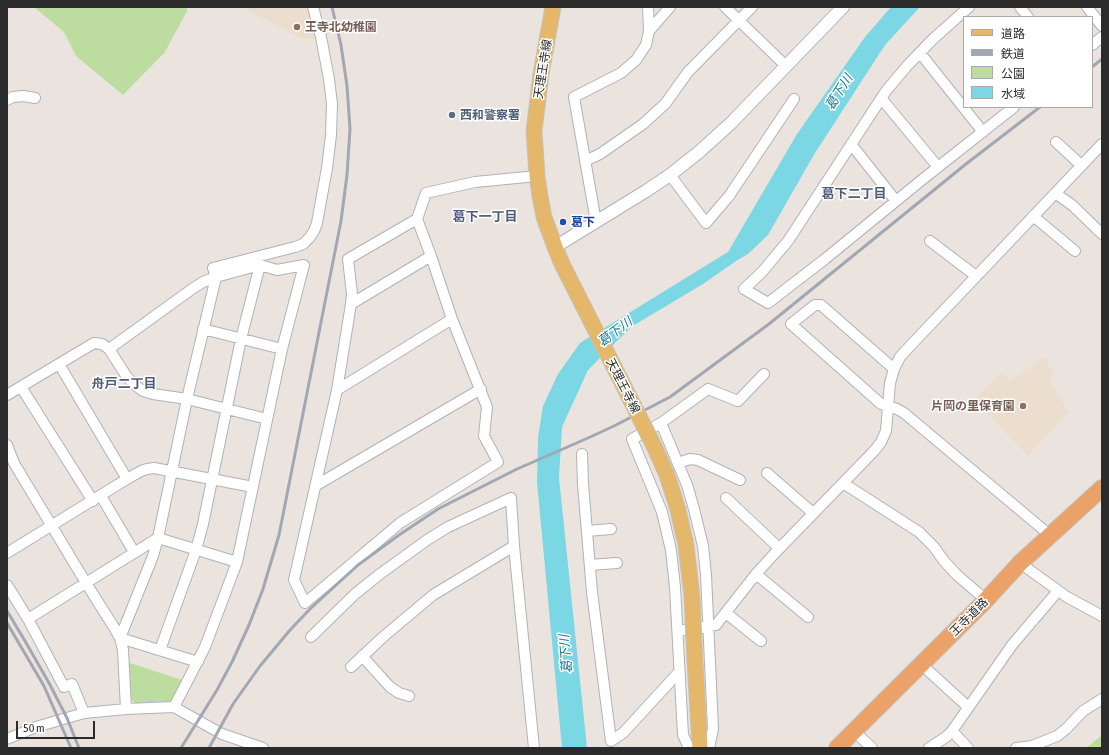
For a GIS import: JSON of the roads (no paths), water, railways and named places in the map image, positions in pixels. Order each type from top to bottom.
[{"type":"highway","name":"王寺道路","points":[[837,748],[986,600],[1020,564],[1102,488]]},
{"type":"main road","name":"天理王寺線","points":[[553,7],[541,74],[534,130],[537,176],[544,217],[554,248],[654,446],[667,475],[678,510],[686,545],[692,596],[700,748]]},
{"type":"street","points":[[120,638],[158,538],[187,399],[216,277],[213,268],[295,248],[303,244],[314,231],[328,168],[332,104],[328,72],[313,7]]},
{"type":"street","points":[[596,222],[574,97],[621,73],[636,60],[646,45],[649,31],[648,7]]},
{"type":"street","points":[[649,31],[670,7]]},
{"type":"street","points":[[725,7],[786,66]]},
{"type":"street","points":[[585,161],[600,154],[643,124],[665,104],[688,72],[752,7]]},
{"type":"street","points":[[554,248],[670,175],[716,137],[843,7]]},
{"type":"street","points":[[964,16],[969,7]]},
{"type":"street","points":[[1020,7],[1027,16]]},
{"type":"street","points":[[1087,7],[1102,26]]},
{"type":"street","points":[[962,19],[933,39],[907,66],[881,98],[788,241],[762,272],[744,289],[768,303],[825,260],[1013,108]]},
{"type":"street","points":[[1093,44],[1102,37]]},
{"type":"street","points":[[920,53],[963,107]]},
{"type":"street","points":[[7,100],[13,97],[23,96],[36,98]]},
{"type":"street","points":[[881,98],[938,167]]},
{"type":"street","points":[[670,175],[706,223],[729,196],[794,99]]},
{"type":"street","points":[[964,108],[983,132]]},
{"type":"street","points":[[1056,142],[1082,165]]},
{"type":"street","points":[[851,144],[896,201]]},
{"type":"street","points":[[678,631],[716,625],[756,574],[779,548],[875,450],[886,431],[890,382],[900,357],[1102,144]]},
{"type":"street","points":[[417,219],[348,259],[352,294],[337,390],[294,580],[305,603],[400,523],[498,462],[484,436],[487,407],[452,319],[417,219],[426,192],[475,182],[537,176]]},
{"type":"street","points":[[1055,193],[1072,205],[1102,234]]},
{"type":"street","points":[[1033,216],[1075,250]]},
{"type":"street","points":[[930,241],[976,276]]},
{"type":"street","points":[[351,304],[431,256]]},
{"type":"street","points":[[160,650],[196,550],[213,479],[241,339],[260,265]]},
{"type":"street","points":[[109,349],[203,282],[260,265],[277,270],[304,265],[282,349],[237,562],[211,635],[174,707]]},
{"type":"street","points":[[894,369],[821,305],[815,305],[791,324],[881,404],[904,413],[1051,536]]},
{"type":"street","points":[[337,390],[452,319]]},
{"type":"street","points":[[204,328],[282,349]]},
{"type":"street","points":[[7,395],[94,343],[102,344],[109,349],[128,377],[143,391],[187,399],[226,410],[267,419]]},
{"type":"street","points":[[59,364],[127,479]]},
{"type":"street","points":[[689,748],[683,735],[678,631],[671,550],[662,512],[632,439],[660,423],[708,389],[738,401],[764,374]]},
{"type":"street","points":[[21,386],[134,552]]},
{"type":"street","points":[[315,486],[480,389]]},
{"type":"street","points":[[660,423],[691,497],[703,546],[709,627],[713,729],[709,748]]},
{"type":"street","points":[[7,445],[11,465],[52,526],[120,638],[123,650],[126,709]]},
{"type":"street","points":[[582,454],[590,565],[600,661],[611,741],[623,733],[679,672]]},
{"type":"street","points":[[678,463],[690,459],[698,460],[740,480]]},
{"type":"street","points":[[7,553],[127,479],[147,469],[154,468],[254,487]]},
{"type":"street","points":[[767,472],[813,513]]},
{"type":"street","points":[[843,483],[919,532],[934,547],[957,575],[986,600]]},
{"type":"street","points":[[311,637],[355,594],[427,540],[448,527],[511,498],[514,546],[534,748]]},
{"type":"street","points":[[726,498],[779,548]]},
{"type":"street","points":[[587,531],[611,529]]},
{"type":"street","points":[[28,619],[158,538],[237,562]]},
{"type":"street","points":[[352,667],[383,636],[433,595],[514,546]]},
{"type":"street","points":[[590,565],[617,563]]},
{"type":"street","points":[[1020,564],[1067,597],[1102,616]]},
{"type":"street","points":[[756,574],[808,617]]},
{"type":"street","points":[[7,585],[28,619],[64,687],[72,684],[84,713]]},
{"type":"street","points":[[930,748],[952,731],[1012,645],[1058,591]]},
{"type":"street","points":[[726,613],[761,641]]},
{"type":"street","points":[[120,638],[198,662]]},
{"type":"street","points":[[362,656],[390,687],[399,693],[409,696]]},
{"type":"street","points":[[921,664],[968,707]]},
{"type":"street","points":[[1016,748],[1032,746],[1057,736],[1083,712],[1102,699]]},
{"type":"street","points":[[7,739],[36,727],[84,713],[174,707],[222,734],[263,748]]},
{"type":"street","points":[[854,731],[872,748]]},
{"type":"street","points":[[952,731],[968,748]]},
{"type":"water","name":"葛下川","points":[[891,7],[920,7],[885,45],[815,153],[768,235],[748,254],[703,284],[631,327],[588,370],[562,427],[559,478],[587,748],[562,748],[537,482],[538,438],[543,406],[558,374],[580,343],[728,252],[797,134],[865,37]]},
{"type":"railway","points":[[181,748],[217,690],[232,662],[263,589],[279,535],[341,221],[347,175],[350,129],[347,86],[341,45],[332,7]]},
{"type":"railway","points":[[1093,66],[1102,59]]},
{"type":"railway","points":[[209,748],[233,704],[260,666],[290,630],[311,608],[358,565],[438,509],[517,469],[614,426],[670,397],[769,324],[966,164],[1039,108]]},
{"type":"railway","points":[[7,611],[49,683],[67,718],[79,748]]},
{"type":"railway","points":[[7,623],[44,686],[71,748]]},
{"type":"place","name":"王寺北幼稚園","points":[[297,27]]},
{"type":"place","name":"西和警察署","points":[[452,115]]},
{"type":"place","name":"葛下","points":[[563,222]]},
{"type":"place","name":"片岡の里保育園","points":[[1023,406]]},
{"type":"district","name":"葛下二丁目","points":[[854,194]]},
{"type":"district","name":"葛下一丁目","points":[[485,217]]},
{"type":"district","name":"舟戸二丁目","points":[[124,384]]}]
